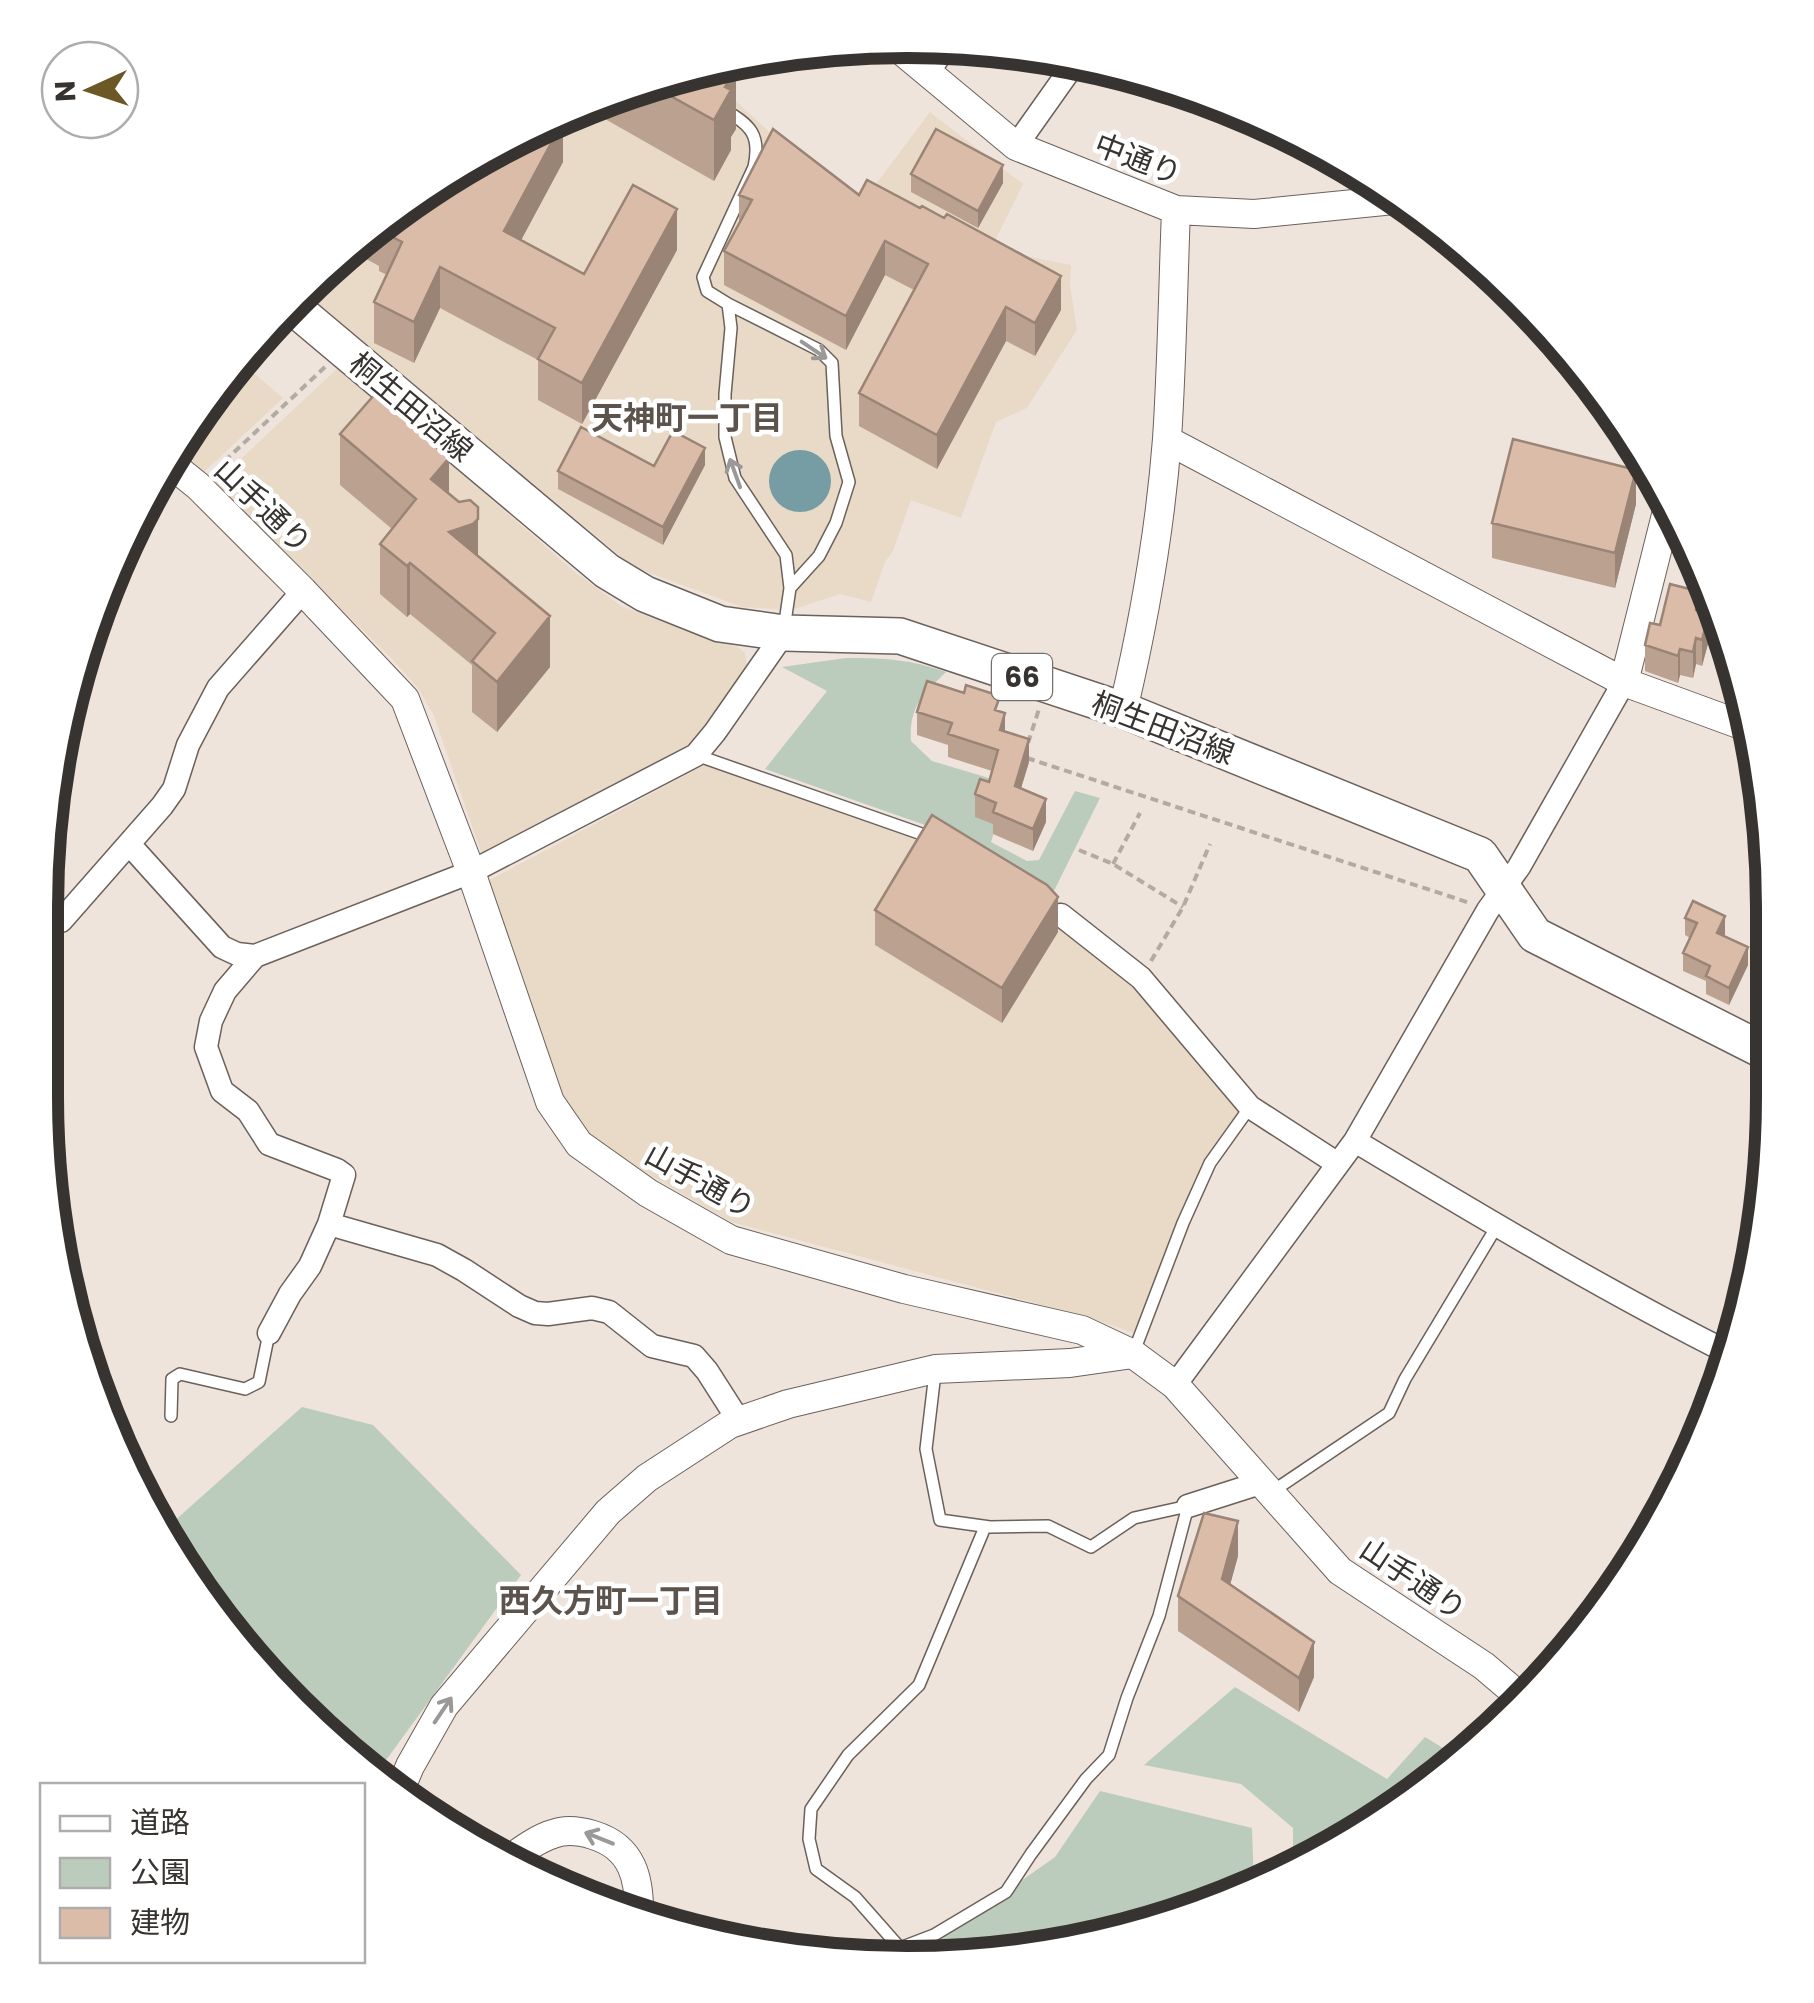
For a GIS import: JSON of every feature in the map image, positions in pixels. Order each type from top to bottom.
[{"type":"main road","name":"桐生田沼線","points":[[300,313],[607,570],[645,594],[720,624],[784,633],[900,636],[1123,710],[1480,854],[1496,898],[1535,934],[1756,1047]]},
{"type":"street","name":"中通り","points":[[910,58],[1016,146],[1176,210],[1254,214],[1380,201]]},
{"type":"street","points":[[928,73],[937,59]]},
{"type":"street","points":[[1016,146],[1068,73]]},
{"type":"street","points":[[1123,710],[1152,566],[1167,440],[1176,210]]},
{"type":"street","points":[[1167,440],[1624,682],[1734,714]]},
{"type":"street","name":"山手通り","points":[[178,470],[303,591],[406,699],[472,872],[550,1102],[579,1144],[648,1193],[732,1240],[904,1289],[1082,1330],[1134,1354],[1175,1385],[1340,1571],[1484,1666],[1513,1691]]},
{"type":"street","points":[[1175,1385],[1355,1141],[1624,682],[1664,522]]},
{"type":"street","points":[[58,921],[162,806],[174,788],[188,745],[218,688],[303,591]]},
{"type":"street","points":[[129,844],[222,947],[236,954],[255,956],[472,872],[696,755],[784,633]]},
{"type":"street","points":[[1053,910],[1140,978],[1250,1107],[1338,1164]]},
{"type":"street","points":[[255,956],[225,991],[211,1021],[206,1047],[222,1091],[248,1111],[269,1144],[344,1175],[310,1266],[269,1333]]},
{"type":"street","points":[[1355,1141],[1497,1226],[1718,1348]]},
{"type":"street","points":[[328,1224],[437,1255],[534,1313],[592,1308],[609,1312],[652,1346],[694,1356],[740,1421]]},
{"type":"street","points":[[404,1780],[444,1706],[608,1512],[688,1450],[740,1421],[788,1404],[935,1369],[1070,1362],[1134,1354]]},
{"type":"street","points":[[1188,1506],[1265,1488]]},
{"type":"street","points":[[520,1852],[556,1832],[580,1831],[600,1837],[620,1848],[640,1888],[640,1902]]},
{"type":"lane","points":[[716,106],[752,132],[758,149],[754,167],[703,278],[708,291],[818,350],[832,363],[836,436],[849,482],[836,523],[819,556],[790,588]]},
{"type":"lane","points":[[728,304],[731,328],[724,394],[725,436],[735,478],[786,555],[790,588],[784,633]]},
{"type":"lane","points":[[696,755],[925,834],[942,844]]},
{"type":"lane","points":[[1134,1354],[1210,1163],[1250,1107]]},
{"type":"lane","points":[[1265,1488],[1389,1413],[1405,1379],[1497,1226]]},
{"type":"lane","points":[[171,1416],[172,1379],[180,1374],[245,1389],[258,1382],[269,1333]]},
{"type":"lane","points":[[906,1946],[934,1936],[1006,1892],[1086,1779],[1110,1756],[1126,1698],[1160,1616],[1188,1506],[1134,1518],[1091,1547],[1048,1526],[984,1526],[940,1520],[926,1449],[935,1369]]},
{"type":"lane","points":[[898,1946],[855,1897],[816,1869],[809,1839],[812,1810],[848,1754],[919,1685],[984,1526]]},
{"type":"path","points":[[198,486],[344,350]]},
{"type":"path","points":[[1048,686],[1023,757],[1496,898]]},
{"type":"path","points":[[1113,864],[1140,813]]},
{"type":"path","points":[[1140,978],[1183,907],[1210,844]]},
{"type":"path","points":[[1079,850],[1113,864],[1183,907]]},
{"type":"shaded area","points":[[713,80],[790,151],[867,196],[930,112],[1023,184],[991,249],[1071,265],[1077,330],[1027,408],[996,422],[961,518],[911,500],[871,602],[840,594],[791,610],[742,607],[633,567],[313,300],[390,233],[482,171],[582,122]]},
{"type":"shaded area","points":[[339,367],[575,572],[621,606],[738,647],[745,653],[747,666],[690,744],[483,858],[434,716],[418,688],[214,484]]},
{"type":"shaded area","points":[[250,369],[283,398],[203,473],[186,458]]},
{"type":"shaded area","points":[[705,765],[921,840],[1062,926],[1135,986],[1236,1104],[1238,1113],[1205,1160],[1137,1334],[1091,1318],[731,1222],[587,1139],[561,1099],[484,883]]},
{"type":"green space","points":[[846,658],[897,660],[946,672],[919,702],[912,719],[911,741],[932,761],[1009,784],[991,842],[1027,861],[1039,860],[1075,791],[1100,798],[1050,899],[928,826],[765,769],[827,691],[782,667]]},
{"type":"green space","points":[[302,1407],[373,1425],[521,1575],[383,1764],[306,1697],[268,1656],[233,1613],[172,1523]]},
{"type":"green space","points":[[1235,1687],[1387,1779],[1425,1737],[1448,1751],[1379,1802],[1293,1853],[1293,1828],[1241,1784],[1144,1765]]},
{"type":"green space","points":[[1100,1791],[1252,1828],[1253,1871],[1180,1900],[1073,1929],[930,1945],[1055,1857]]},
{"type":"water","points":[[800,450],[822,459],[831,481],[822,503],[800,512],[778,503],[769,481],[778,459]]},
{"type":"building","points":[[731,76],[725,87],[731,90],[714,120],[665,93]]},
{"type":"building","points":[[773,129],[859,195],[867,180],[920,208],[944,218],[947,214],[1061,276],[1035,323],[1006,307],[937,435],[859,393],[928,264],[885,241],[846,316],[724,251],[752,200],[739,195]]},
{"type":"building","points":[[936,129],[1003,165],[978,211],[911,174]]},
{"type":"building","points":[[556,134],[504,231],[584,274],[633,185],[677,209],[582,383],[538,359],[555,328],[440,267],[414,322],[374,302],[402,242],[388,235],[482,171]]},
{"type":"building","points":[[375,394],[449,458],[431,479],[459,502],[470,500],[478,507],[478,519],[473,524],[449,532],[550,616],[497,682],[472,661],[495,633],[410,563],[407,566],[380,544],[416,499],[340,434]]},
{"type":"building","points":[[581,427],[654,466],[673,431],[705,448],[663,527],[558,471]]},
{"type":"building","points":[[1513,439],[1636,471],[1615,553],[1492,523]]},
{"type":"building","points":[[1670,584],[1695,590],[1699,600],[1696,610],[1703,612],[1707,622],[1702,640],[1696,638],[1693,652],[1680,649],[1678,656],[1645,645],[1650,623],[1660,625]]},
{"type":"building","points":[[927,681],[964,693],[966,685],[1000,696],[995,710],[1005,713],[1000,730],[1029,739],[1015,786],[1046,799],[1033,829],[993,812],[996,803],[975,794],[980,779],[989,782],[998,750],[948,734],[952,723],[917,712]]},
{"type":"building","points":[[932,815],[1047,885],[1058,897],[1002,988],[875,910]]},
{"type":"building","points":[[1693,901],[1725,916],[1717,933],[1748,947],[1729,988],[1706,976],[1710,966],[1683,953],[1697,923],[1685,918]]},
{"type":"building","points":[[1204,1513],[1238,1521],[1222,1579],[1314,1642],[1299,1678],[1178,1596]]},
{"type":"district","name":"天神町一丁目","points":[[687,417]]},
{"type":"district","name":"西久方町一丁目","points":[[611,1600]]}]
